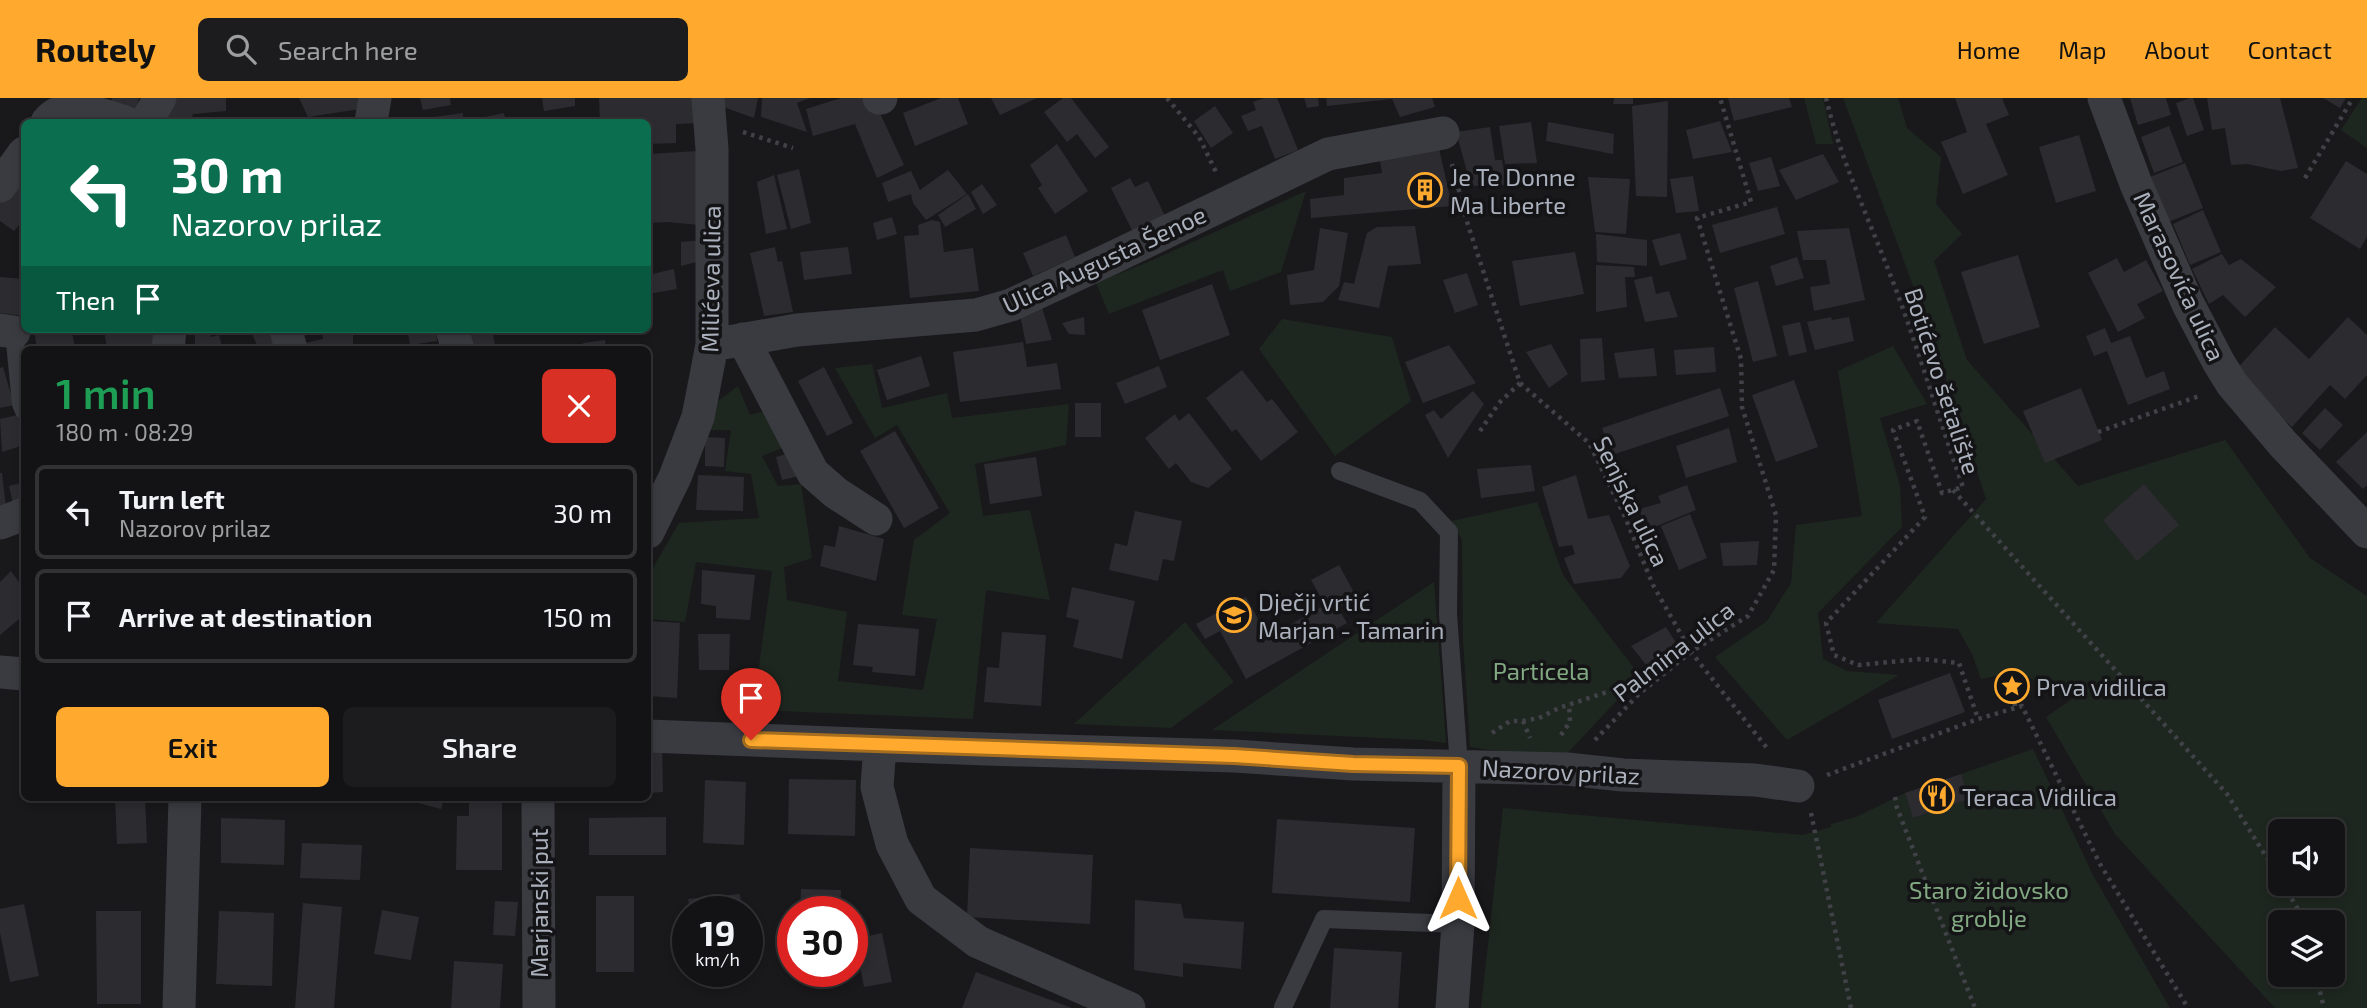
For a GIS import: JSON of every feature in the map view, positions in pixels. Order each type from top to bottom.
[{"type":"street","points":[[148,119],[160,98]]},
{"type":"street","points":[[372,119],[375,98]]},
{"type":"street","name":"Marasovića ulica","points":[[2104,98],[2136,184],[2188,304],[2232,384],[2284,445],[2367,532]]},
{"type":"street","points":[[50,119],[64,111],[84,109],[116,119]]},
{"type":"street","name":"Milićeva ulica","points":[[651,527],[675,477],[728,342],[709,110]]},
{"type":"street","name":"Ulica Augusta Šenoe","points":[[728,342],[797,330],[976,315],[1011,304],[1328,154],[1443,133]]},
{"type":"street","points":[[0,186],[21,157]]},
{"type":"street","points":[[728,342],[813,473],[836,493],[876,519]]},
{"type":"street","points":[[0,523],[21,515]]},
{"type":"street","points":[[0,672],[21,674]]},
{"type":"street","name":"Nazorov prilaz","points":[[651,736],[1207,755],[1353,764],[1567,769],[1623,775],[1755,780],[1798,786]]},
{"type":"street","points":[[880,746],[877,787],[892,844],[921,899],[978,942],[1129,1008]]},
{"type":"street","points":[[1452,1008],[1464,766]]},
{"type":"street","points":[[179,1008],[185,801]]},
{"type":"street","name":"Marjanski put","points":[[538,801],[538,1008]]},
{"type":"lane","points":[[7,331],[21,404]]},
{"type":"lane","points":[[1340,471],[1420,501],[1449,532],[1448,614],[1464,766]]},
{"type":"lane","points":[[1283,1007],[1324,919],[1458,924]]},
{"type":"path","points":[[1167,98],[1199,137],[1230,201]]},
{"type":"path","name":"Palmina ulica","points":[[1567,769],[1645,690],[1691,652],[1748,616],[1774,569],[1776,514],[1742,407],[1741,359],[1697,218],[1751,202],[1720,98]]},
{"type":"path","name":"Botićevo šetalište","points":[[1826,98],[1859,199],[1889,271],[1963,486],[1942,493],[1917,421],[1893,430],[1925,517],[1826,623],[1834,655],[1858,665],[1921,659],[1959,663],[1978,719]]},
{"type":"path","points":[[2305,178],[2353,98]]},
{"type":"path","points":[[709,110],[793,148]]},
{"type":"path","points":[[1443,133],[1468,225],[1520,383],[1499,403],[1480,431]]},
{"type":"path","name":"Senjska ulica","points":[[1520,383],[1589,443],[1625,517],[1653,585],[1691,652],[1798,786],[1812,816],[1851,1008]]},
{"type":"path","points":[[2098,432],[2232,384]]},
{"type":"path","points":[[1952,490],[2227,794],[2268,860]]},
{"type":"path","points":[[1464,766],[1490,735],[1510,720],[1539,718],[1569,704],[1625,686],[1645,690]]},
{"type":"path","points":[[2012,686],[2015,706]]},
{"type":"path","points":[[1551,738],[1563,735],[1570,722],[1569,704]]},
{"type":"path","points":[[1798,786],[1978,719],[2022,706],[2099,864],[2188,1008]]},
{"type":"path","points":[[1523,721],[1531,740],[1540,741]]},
{"type":"path","points":[[1895,797],[1975,1008]]},
{"type":"path","points":[[2319,987],[2324,1008]]},
{"type":"green space","points":[[1804,98],[1823,98],[1833,144],[1816,144]]},
{"type":"green space","points":[[1843,98],[1898,98],[1907,128],[1941,157],[1936,204],[1962,234],[1934,261],[1967,360],[2078,486],[2225,440],[2310,558],[2367,596],[2367,1008],[2275,1008],[2115,834],[2046,717],[2075,697],[2016,672],[1981,679],[1972,654],[1958,629],[1876,623],[1986,499],[1936,347]]},
{"type":"green space","points":[[2362,98],[2367,98],[2367,148],[2341,130]]},
{"type":"green space","points":[[1306,191],[1281,272],[1230,291],[1223,270],[1109,314],[1096,283]]},
{"type":"green space","points":[[1282,319],[1392,337],[1411,401],[1335,456],[1259,349]]},
{"type":"green space","points":[[1893,346],[1927,404],[1880,418],[1900,485],[1902,527],[1818,613],[1823,659],[1847,671],[1899,675],[1787,740],[1715,657],[1767,621],[1791,583],[1796,525],[1862,516],[1838,371]]},
{"type":"green space","points":[[872,364],[882,408],[947,393],[952,418],[1069,404],[1066,445],[975,464],[983,516],[1030,510],[1050,600],[986,590],[973,719],[753,710],[772,571],[696,562],[685,622],[651,619],[651,571],[679,523],[759,518],[751,474],[725,471],[731,430],[710,430],[718,401],[738,386],[750,415],[771,409],[790,445],[762,456],[778,486],[801,484],[812,558],[784,567],[787,600],[847,612],[838,681],[923,690],[937,619],[902,615],[914,540],[950,513],[897,425],[875,438],[835,368]]},
{"type":"green space","name":"Particela","points":[[1537,502],[1563,575],[1640,676],[1561,760],[1470,747],[1463,640],[1462,540],[1452,521]]},
{"type":"green space","points":[[1434,582],[1446,743],[1212,730]]},
{"type":"green space","points":[[1185,622],[1234,682],[1171,728],[1074,724]]},
{"type":"green space","name":"Staro židovsko groblje","points":[[2033,749],[2093,875],[2170,1008],[1481,1008],[1503,808],[1803,835],[1856,817],[1905,793],[1913,818],[1969,799],[1961,774]]},
{"type":"building","points":[[112,98],[139,98],[134,117],[109,112]]},
{"type":"building","points":[[166,98],[226,98],[226,111],[193,114],[192,118],[160,119]]},
{"type":"building","points":[[299,98],[362,98],[360,109],[308,117]]},
{"type":"building","points":[[420,98],[450,98],[451,105],[423,110]]},
{"type":"building","points":[[542,98],[575,98],[575,106],[544,111]]},
{"type":"building","points":[[599,98],[697,98],[697,123],[676,124],[676,143],[651,144],[651,119],[600,119]]},
{"type":"building","points":[[712,98],[758,98],[754,118],[712,103]]},
{"type":"building","points":[[762,98],[810,98],[797,103],[807,132],[761,117]]},
{"type":"building","points":[[841,98],[873,98],[904,165],[877,178],[855,124],[813,136],[806,109]]},
{"type":"building","points":[[941,98],[958,98],[968,124],[915,146],[903,113]]},
{"type":"building","points":[[991,98],[1037,98],[1000,115]]},
{"type":"building","points":[[1063,98],[1071,98],[1109,147],[1095,158],[1077,134],[1067,142],[1044,112]]},
{"type":"building","points":[[1264,98],[1277,98],[1298,150],[1275,159],[1262,126],[1248,131],[1241,116],[1256,110],[1253,102]]},
{"type":"building","points":[[1304,98],[1318,98],[1319,106],[1307,108]]},
{"type":"building","points":[[1326,98],[1432,98],[1435,107],[1400,117],[1392,99],[1327,106]]},
{"type":"building","points":[[1614,98],[1633,98],[1633,104],[1613,104]]},
{"type":"building","points":[[1728,98],[1789,98],[1792,107],[1734,121]]},
{"type":"building","points":[[1955,98],[2002,98],[2009,115],[1986,124],[2008,175],[1963,194],[1941,142],[1967,132]]},
{"type":"building","points":[[2130,98],[2166,98],[2171,115],[2138,125]]},
{"type":"building","points":[[2193,98],[2204,130],[2187,136],[2176,103]]},
{"type":"building","points":[[2207,98],[2280,98],[2298,168],[2281,171],[2247,164],[2231,165],[2225,128],[2212,130]]},
{"type":"building","points":[[2323,98],[2346,98],[2340,108]]},
{"type":"building","points":[[1668,101],[1667,197],[1636,196],[1632,106]]},
{"type":"building","points":[[1215,106],[1233,133],[1211,148],[1194,121]]},
{"type":"building","points":[[463,113],[463,119],[406,119]]},
{"type":"building","points":[[504,113],[505,119],[476,119]]},
{"type":"building","points":[[1720,121],[1732,152],[1693,159],[1686,130]]},
{"type":"building","points":[[1531,122],[1537,163],[1505,164],[1499,126]]},
{"type":"building","points":[[1548,122],[1614,134],[1613,154],[1546,141]]},
{"type":"building","points":[[2169,126],[2183,162],[2154,173],[2141,137]]},
{"type":"building","points":[[1490,127],[1495,160],[1502,160],[1507,185],[1471,186],[1456,132]]},
{"type":"building","points":[[2079,135],[2096,191],[2056,203],[2039,147]]},
{"type":"building","points":[[1057,144],[1088,191],[1055,214],[1038,188],[1042,185],[1030,165]]},
{"type":"building","points":[[1438,144],[1452,206],[1311,218],[1310,199],[1344,195],[1344,178],[1382,173],[1380,160]]},
{"type":"building","points":[[698,151],[699,225],[651,223],[651,154]]},
{"type":"building","points":[[1823,154],[1839,182],[1796,200],[1779,170]]},
{"type":"building","points":[[1771,157],[1780,186],[1758,191],[1749,163]]},
{"type":"building","points":[[2346,161],[2367,174],[2367,237],[2360,249],[2310,218]]},
{"type":"building","points":[[2185,163],[2203,208],[2168,222],[2150,177]]},
{"type":"building","points":[[799,169],[811,223],[791,229],[777,175]]},
{"type":"building","points":[[948,170],[967,194],[926,220],[913,203],[911,194],[888,202],[882,183],[911,171],[920,190]]},
{"type":"building","points":[[21,174],[21,223],[14,231],[0,221],[0,200]]},
{"type":"building","points":[[774,175],[787,229],[766,234],[757,182]]},
{"type":"building","points":[[1693,176],[1699,211],[1676,213],[1670,179]]},
{"type":"building","points":[[1588,177],[1630,179],[1626,234],[1595,232]]},
{"type":"building","points":[[1130,178],[1135,187],[1148,181],[1166,218],[1134,234],[1111,188]]},
{"type":"building","points":[[982,184],[997,205],[983,214],[971,192]]},
{"type":"building","points":[[968,194],[976,209],[945,227],[938,215]]},
{"type":"building","points":[[1777,207],[1785,234],[1720,253],[1712,225]]},
{"type":"building","points":[[2203,210],[2221,252],[2190,265],[2173,224]]},
{"type":"building","points":[[892,217],[897,234],[877,240],[873,223]]},
{"type":"building","points":[[932,220],[940,222],[944,252],[973,248],[979,291],[910,298],[904,236],[919,235],[918,225]]},
{"type":"building","points":[[1415,226],[1421,264],[1388,266],[1379,308],[1338,300],[1344,282],[1354,284],[1367,233],[1377,227]]},
{"type":"building","points":[[1320,228],[1348,233],[1339,286],[1323,302],[1290,305],[1287,275],[1314,270]]},
{"type":"building","points":[[1849,228],[1865,300],[1814,311],[1810,287],[1830,284],[1826,260],[1803,260],[1797,231]]},
{"type":"building","points":[[1680,233],[1687,259],[1660,266],[1652,240]]},
{"type":"building","points":[[1596,234],[1647,240],[1647,266],[1597,262]]},
{"type":"building","points":[[1066,235],[1075,257],[1033,276],[1023,253]]},
{"type":"building","points":[[703,240],[704,260],[681,266],[681,242]]},
{"type":"building","points":[[775,247],[778,262],[782,261],[793,312],[764,316],[750,253]]},
{"type":"building","points":[[848,247],[852,274],[804,280],[800,252]]},
{"type":"building","points":[[1575,252],[1584,294],[1520,306],[1512,261]]},
{"type":"building","points":[[2222,254],[2229,265],[2241,259],[2276,287],[2245,317],[2223,295],[2209,304],[2192,269]]},
{"type":"building","points":[[2018,255],[2040,327],[1984,344],[1961,272]]},
{"type":"building","points":[[1797,257],[1804,278],[1776,286],[1770,266]]},
{"type":"building","points":[[2117,258],[2124,272],[2146,260],[2163,291],[2137,304],[2145,318],[2118,332],[2088,273]]},
{"type":"building","points":[[1596,265],[1634,267],[1635,277],[1625,277],[1627,307],[1596,312]]},
{"type":"building","points":[[674,269],[677,289],[651,293],[651,274]]},
{"type":"building","points":[[1467,273],[1478,305],[1455,313],[1443,280]]},
{"type":"building","points":[[1652,276],[1656,294],[1669,291],[1678,317],[1645,322],[1634,280]]},
{"type":"building","points":[[0,277],[21,279],[21,316],[0,313]]},
{"type":"building","points":[[1758,281],[1777,356],[1753,362],[1734,288]]},
{"type":"building","points":[[1212,284],[1230,335],[1160,360],[1142,310]]},
{"type":"building","points":[[1040,301],[1052,340],[1026,344],[1019,310]]},
{"type":"building","points":[[1084,317],[1085,335],[1069,334],[1062,323]]},
{"type":"building","points":[[1831,317],[1832,320],[1849,317],[1854,341],[1815,350],[1807,322]]},
{"type":"building","points":[[2348,317],[2367,335],[2367,375],[2345,399],[2330,385],[2292,427],[2233,373],[2275,327],[2309,359]]},
{"type":"building","points":[[1800,322],[1807,352],[1789,356],[1782,326]]},
{"type":"building","points":[[2105,328],[2111,343],[2130,336],[2146,378],[2164,371],[2170,389],[2128,405],[2107,351],[2094,356],[2086,336]]},
{"type":"building","points":[[35,333],[72,333],[75,346],[36,346]]},
{"type":"building","points":[[105,333],[161,333],[161,346],[106,346]]},
{"type":"building","points":[[195,333],[210,333],[211,337],[219,335],[222,346],[195,346]]},
{"type":"building","points":[[252,333],[284,333],[288,345],[285,346],[257,346]]},
{"type":"building","points":[[290,333],[311,333],[292,338]]},
{"type":"building","points":[[323,333],[353,333],[353,346],[295,346],[323,339]]},
{"type":"building","points":[[408,333],[436,333],[437,341],[410,345]]},
{"type":"building","points":[[459,333],[493,333],[495,346],[462,346]]},
{"type":"building","points":[[1602,338],[1605,380],[1581,382],[1580,339]]},
{"type":"building","points":[[605,340],[606,346],[584,346],[583,343]]},
{"type":"building","points":[[1023,342],[1027,367],[1057,363],[1061,389],[960,402],[953,352]]},
{"type":"building","points":[[1551,344],[1568,374],[1549,388],[1526,352]]},
{"type":"building","points":[[1449,345],[1476,383],[1423,403],[1405,362]]},
{"type":"building","points":[[1714,347],[1716,372],[1676,375],[1674,350]]},
{"type":"building","points":[[1654,348],[1657,376],[1619,378],[1614,353]]},
{"type":"building","points":[[921,356],[930,386],[887,400],[877,370]]},
{"type":"building","points":[[1159,366],[1167,387],[1125,404],[1116,383]]},
{"type":"building","points":[[3,367],[14,405],[0,408],[0,368]]},
{"type":"building","points":[[824,367],[853,423],[827,436],[798,381]]},
{"type":"building","points":[[1242,370],[1267,402],[1272,399],[1298,432],[1261,461],[1236,429],[1232,432],[1206,398]]},
{"type":"building","points":[[1794,380],[1818,447],[1776,462],[1752,395]]},
{"type":"building","points":[[1720,388],[1729,416],[1612,455],[1602,428]]},
{"type":"building","points":[[2081,388],[2102,440],[2045,463],[2023,411]]},
{"type":"building","points":[[1473,391],[1484,404],[1448,458],[1425,415],[1434,410],[1441,419]]},
{"type":"building","points":[[1075,403],[1101,403],[1101,437],[1075,437]]},
{"type":"building","points":[[2325,408],[2343,425],[2320,450],[2302,433]]},
{"type":"building","points":[[1189,413],[1232,469],[1208,488],[1191,482],[1176,463],[1169,469],[1145,438],[1175,414],[1179,421]]},
{"type":"building","points":[[17,415],[21,423],[21,446],[2,452],[0,419]]},
{"type":"building","points":[[1729,428],[1737,462],[1686,478],[1676,446]]},
{"type":"building","points":[[895,431],[939,508],[904,528],[860,451]]},
{"type":"building","points":[[2367,432],[2367,485],[2363,489],[2336,462]]},
{"type":"building","points":[[705,437],[725,438],[724,467],[705,466]]},
{"type":"building","points":[[793,452],[800,476],[782,480],[776,457]]},
{"type":"building","points":[[1036,457],[1042,496],[990,504],[984,464]]},
{"type":"building","points":[[1531,465],[1535,491],[1481,498],[1477,469]]},
{"type":"building","points":[[0,473],[6,507],[0,508]]},
{"type":"building","points":[[698,475],[744,477],[743,511],[696,510]]},
{"type":"building","points":[[1576,475],[1588,519],[1609,515],[1630,566],[1621,578],[1574,584],[1564,558],[1575,554],[1572,545],[1559,547],[1542,487]]},
{"type":"building","points":[[21,483],[21,506],[14,508],[9,486]]},
{"type":"building","points":[[2144,484],[2179,525],[2137,561],[2103,520]]},
{"type":"building","points":[[1687,485],[1696,510],[1647,530],[1639,509],[1661,503],[1658,496]]},
{"type":"building","points":[[1135,511],[1182,521],[1174,561],[1163,559],[1158,581],[1109,570],[1115,543],[1127,546]]},
{"type":"building","points":[[1690,514],[1707,558],[1679,570],[1661,526]]},
{"type":"building","points":[[839,526],[884,539],[876,581],[820,566],[824,545],[835,547]]},
{"type":"building","points":[[1759,541],[1757,565],[1723,566],[1720,543]]},
{"type":"building","name":"Dječji vrtić Marjan - Tamarin","points":[[1339,565],[1357,598],[1338,608],[1347,623],[1246,679],[1220,631],[1205,639],[1196,624],[1246,597],[1268,637],[1325,605],[1311,580]]},
{"type":"building","points":[[702,570],[755,575],[750,620],[716,618],[716,606],[701,604]]},
{"type":"building","points":[[11,571],[21,585],[21,618],[0,635],[0,582]]},
{"type":"building","points":[[1072,587],[1135,601],[1122,659],[1073,647],[1079,620],[1066,617]]},
{"type":"building","points":[[651,621],[680,623],[677,698],[651,696]]},
{"type":"building","points":[[858,624],[919,629],[915,676],[872,672],[873,667],[853,665]]},
{"type":"building","points":[[1666,627],[1682,652],[1652,672],[1631,646]]},
{"type":"building","points":[[1002,632],[1046,635],[1041,706],[984,702],[987,667],[999,668]]},
{"type":"building","points":[[698,634],[730,634],[729,670],[699,670]]},
{"type":"building","points":[[1950,673],[1965,712],[1892,739],[1878,700]]},
{"type":"building","points":[[651,744],[662,744],[663,792],[651,793]]},
{"type":"building","name":"Teraca Vidilica","points":[[1961,774],[1969,799],[1913,818],[1905,793]]},
{"type":"building","points":[[789,779],[856,780],[855,836],[788,834]]},
{"type":"building","points":[[705,780],[746,782],[744,845],[703,843]]},
{"type":"building","points":[[115,801],[145,801],[147,843],[117,844]]},
{"type":"building","points":[[411,801],[443,801],[441,809]]},
{"type":"building","points":[[469,801],[502,801],[502,870],[456,870],[457,816],[469,816]]},
{"type":"building","points":[[666,817],[666,855],[589,855],[589,818]]},
{"type":"building","points":[[221,818],[285,820],[284,865],[221,863]]},
{"type":"building","points":[[1277,819],[1415,828],[1410,902],[1272,893]]},
{"type":"building","points":[[302,843],[362,845],[360,880],[300,878]]},
{"type":"building","points":[[970,848],[1093,855],[1090,924],[967,917]]},
{"type":"building","points":[[801,889],[841,890],[841,896],[801,896]]},
{"type":"building","points":[[596,896],[634,896],[634,972],[596,972]]},
{"type":"building","points":[[1135,900],[1181,904],[1184,918],[1244,922],[1241,969],[1183,963],[1183,977],[1134,970]]},
{"type":"building","points":[[495,901],[518,902],[515,936],[493,935]]},
{"type":"building","points":[[303,903],[342,907],[334,1008],[295,1008]]},
{"type":"building","points":[[24,904],[39,976],[10,982],[0,933],[0,909]]},
{"type":"building","points":[[382,910],[419,917],[411,960],[374,954]]},
{"type":"building","points":[[96,911],[141,911],[141,1004],[97,1004]]},
{"type":"building","points":[[219,911],[274,913],[272,986],[216,984]]},
{"type":"building","points":[[882,933],[892,982],[868,986],[868,936]]},
{"type":"building","points":[[1334,948],[1402,952],[1398,1008],[1330,1008]]},
{"type":"building","points":[[454,961],[503,964],[500,1008],[451,1008]]},
{"type":"building","points":[[976,972],[1072,1008],[962,1008]]},
{"type":"place","name":"Je Te Donne Ma Liberte","points":[[1425,190]]},
{"type":"place","name":"Dječji vrtić Marjan - Tamarin","points":[[1234,615]]},
{"type":"place","name":"Prva vidilica","points":[[2012,686]]},
{"type":"place","name":"Teraca Vidilica","points":[[1937,796]]},
{"type":"route","points":[[751,740],[1459,766],[1458,898]]}]
